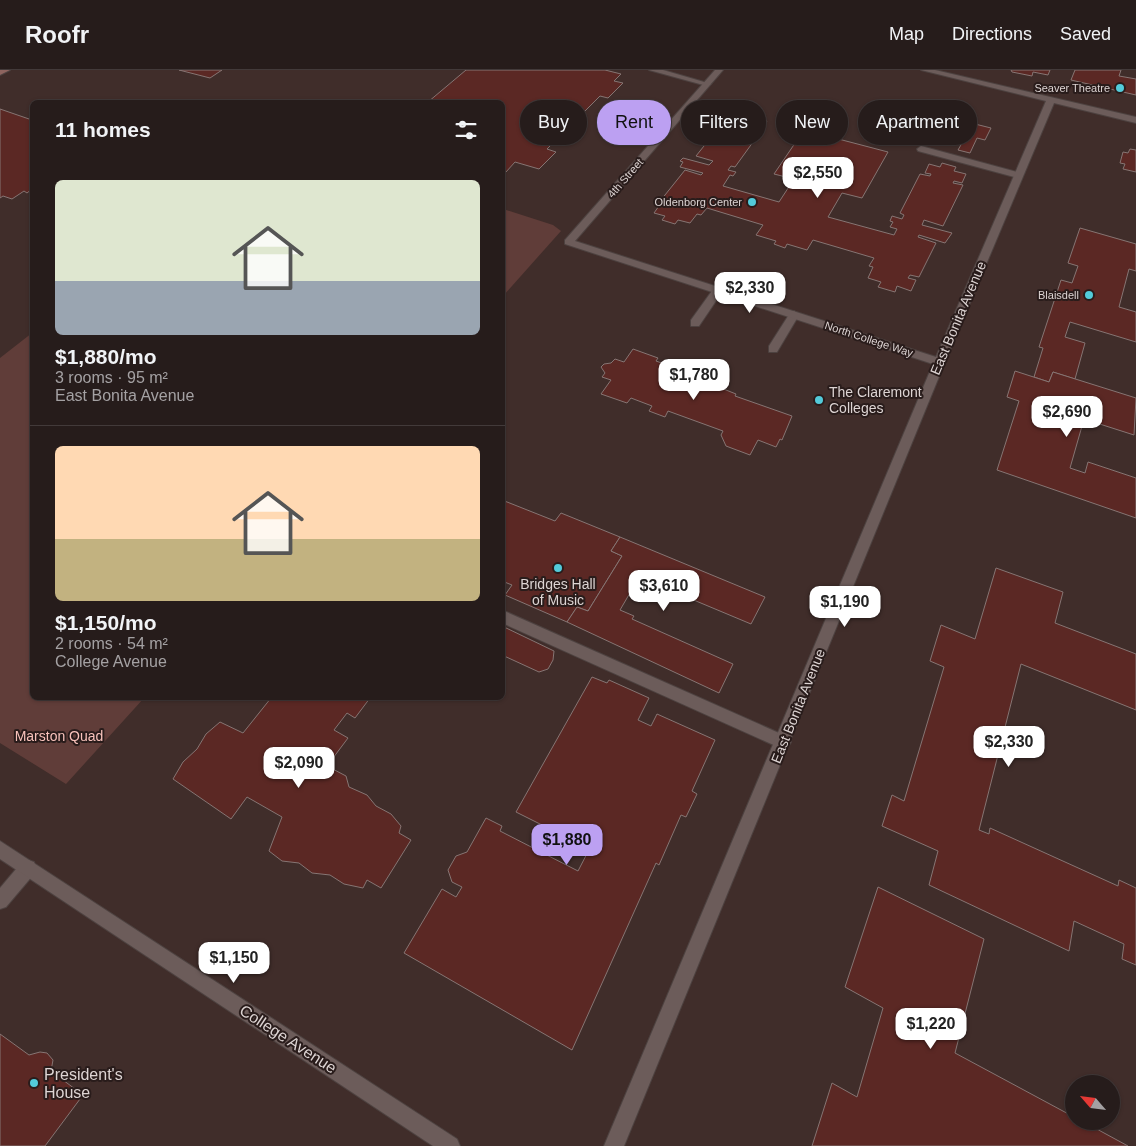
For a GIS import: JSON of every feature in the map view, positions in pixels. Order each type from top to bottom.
[{"type":"main road","points":[[0,73],[6,70]]},
{"type":"street","points":[[652,70],[707,84]]},
{"type":"street","name":"4th Street","points":[[570,242],[719,70]]},
{"type":"street","points":[[925,70],[1136,120]]},
{"type":"street","name":"East Bonita Avenue","points":[[614,1146],[939,362],[1051,100]]},
{"type":"street","points":[[921,148],[1018,175]]},
{"type":"street","name":"North College Way","points":[[570,242],[939,362]]},
{"type":"street","points":[[773,349],[794,315]]},
{"type":"street","points":[[505,617],[783,742]]},
{"type":"street","name":"College Avenue","points":[[0,850],[450,1146]]},
{"type":"street","points":[[0,901],[28,868]]},
{"type":"lane","points":[[695,323],[718,290]]},
{"type":"shaded area","name":"The Claremont Colleges","points":[[0,70],[1136,70],[1136,1146],[0,1146]]},
{"type":"green space","points":[[505,210],[553,225],[561,231],[505,294]]},
{"type":"green space","name":"Marston Quad","points":[[30,335],[30,700],[142,700],[66,784],[0,743],[0,358]]},
{"type":"building","points":[[179,70],[222,70],[210,78]]},
{"type":"building","points":[[466,70],[605,70],[621,74],[614,81],[623,83],[608,98],[600,96],[587,109],[587,100],[520,100],[520,145],[551,145],[547,149],[556,152],[539,169],[515,162],[505,172],[505,100],[430,100]]},
{"type":"building","name":"Seaver Theatre","points":[[1011,70],[1050,70],[1048,75],[1033,72],[1032,76],[1012,72]]},
{"type":"building","name":"Seaver Theatre","points":[[1075,70],[1121,70],[1119,76],[1136,79],[1136,95],[1071,80]]},
{"type":"building","points":[[0,109],[30,119],[30,191],[27,193],[24,191],[12,199],[3,196],[0,198]]},
{"type":"building","points":[[977,124],[991,128],[985,140],[977,138]]},
{"type":"building","name":"Oldenborg Center","points":[[848,142],[888,152],[862,198],[842,193],[828,217],[894,235],[897,229],[890,227],[893,222],[890,221],[892,216],[902,219],[904,215],[900,213],[920,174],[930,176],[931,174],[925,173],[929,164],[940,167],[942,163],[956,167],[954,171],[966,174],[962,183],[954,181],[953,183],[963,185],[943,226],[924,220],[922,225],[952,233],[945,243],[919,235],[918,237],[936,243],[919,277],[910,275],[908,278],[916,280],[911,291],[897,286],[895,292],[878,287],[881,282],[868,278],[873,267],[869,266],[874,258],[813,240],[807,250],[787,244],[785,248],[774,244],[776,241],[756,235],[763,225],[707,208],[701,215],[697,214],[690,223],[678,220],[675,224],[662,220],[665,216],[654,213],[661,203],[667,205],[669,203],[661,200],[685,170],[701,175],[703,173],[680,167],[683,162],[680,161],[683,158],[709,165],[713,161],[696,156],[705,145],[751,145],[735,167],[731,166],[728,170],[736,172],[733,176],[730,175],[723,186],[779,202],[794,179],[774,174],[794,145],[848,145]]},
{"type":"building","points":[[961,145],[974,145],[970,153],[958,150]]},
{"type":"building","points":[[1130,149],[1136,150],[1136,172],[1123,169],[1125,164],[1120,163],[1123,152],[1128,153]]},
{"type":"building","name":"Blaisdell","points":[[1080,228],[1136,244],[1136,271],[1129,269],[1119,307],[1136,312],[1136,342],[1070,322],[1065,337],[1085,343],[1075,379],[1053,372],[1049,382],[1034,377],[1043,348],[1039,347],[1061,280],[1072,283],[1078,266],[1068,263]]},
{"type":"building","points":[[633,349],[658,358],[656,361],[667,365],[665,367],[676,371],[679,367],[724,383],[721,388],[736,394],[735,396],[792,416],[782,440],[780,439],[776,447],[758,440],[750,455],[726,446],[721,435],[723,431],[668,411],[665,417],[649,411],[652,406],[631,398],[627,403],[601,394],[611,380],[602,377],[605,373],[601,367],[615,359],[624,362]]},
{"type":"building","points":[[1015,371],[1049,382],[1053,372],[1136,398],[1134,435],[1084,419],[1070,468],[1085,473],[1088,462],[1136,478],[1136,518],[997,470],[1019,401],[1007,397]]},
{"type":"building","name":"Bridges Hall of Music","points":[[505,501],[555,521],[561,513],[620,537],[611,551],[622,556],[588,611],[577,607],[567,622],[505,595],[512,585],[505,582]]},
{"type":"building","points":[[620,537],[765,597],[751,624],[653,583],[651,586],[637,581],[620,610],[634,616],[632,619],[733,664],[719,693],[567,622],[577,607],[588,611],[622,556],[611,551]]},
{"type":"building","points":[[996,568],[1063,592],[1055,623],[1136,654],[1136,710],[1021,664],[979,830],[989,834],[990,828],[1118,886],[1119,880],[1136,888],[1136,965],[1122,959],[1124,944],[1074,921],[1069,951],[929,885],[938,851],[882,826],[892,795],[904,801],[944,667],[930,661],[941,625],[975,639]]},
{"type":"building","points":[[505,627],[554,651],[553,660],[548,669],[539,672],[505,656]]},
{"type":"building","points":[[592,677],[607,683],[609,680],[649,698],[638,720],[651,726],[657,714],[715,740],[692,791],[697,794],[686,817],[681,815],[659,865],[656,863],[572,1050],[404,953],[442,889],[456,897],[462,887],[452,882],[448,870],[456,856],[467,852],[486,818],[502,826],[500,831],[578,871],[593,842],[577,834],[574,841],[516,812]]},
{"type":"building","points":[[269,700],[368,700],[355,718],[347,713],[334,730],[348,738],[327,766],[346,776],[349,787],[367,795],[376,806],[391,814],[401,826],[399,833],[411,840],[381,888],[367,880],[363,888],[344,884],[330,875],[312,873],[299,863],[282,861],[269,851],[282,817],[247,797],[231,819],[173,779],[183,762],[197,749],[206,734],[220,722],[243,733]]},
{"type":"building","points":[[878,887],[984,939],[955,1053],[1065,1112],[1065,1130],[1099,1130],[1128,1146],[812,1146],[832,1083],[857,1097],[883,1008],[845,987]]},
{"type":"building","name":"President's House","points":[[0,1034],[29,1055],[40,1052],[47,1053],[53,1060],[51,1071],[83,1095],[45,1146],[0,1146]]},
{"type":"place","name":"Seaver Theatre","points":[[1120,88]]},
{"type":"place","name":"Oldenborg Center","points":[[752,202]]},
{"type":"place","name":"Blaisdell","points":[[1089,295]]},
{"type":"place","name":"The Claremont Colleges","points":[[819,400]]},
{"type":"place","name":"Bridges Hall of Music","points":[[558,568]]},
{"type":"place","name":"President's House","points":[[34,1083]]}]
